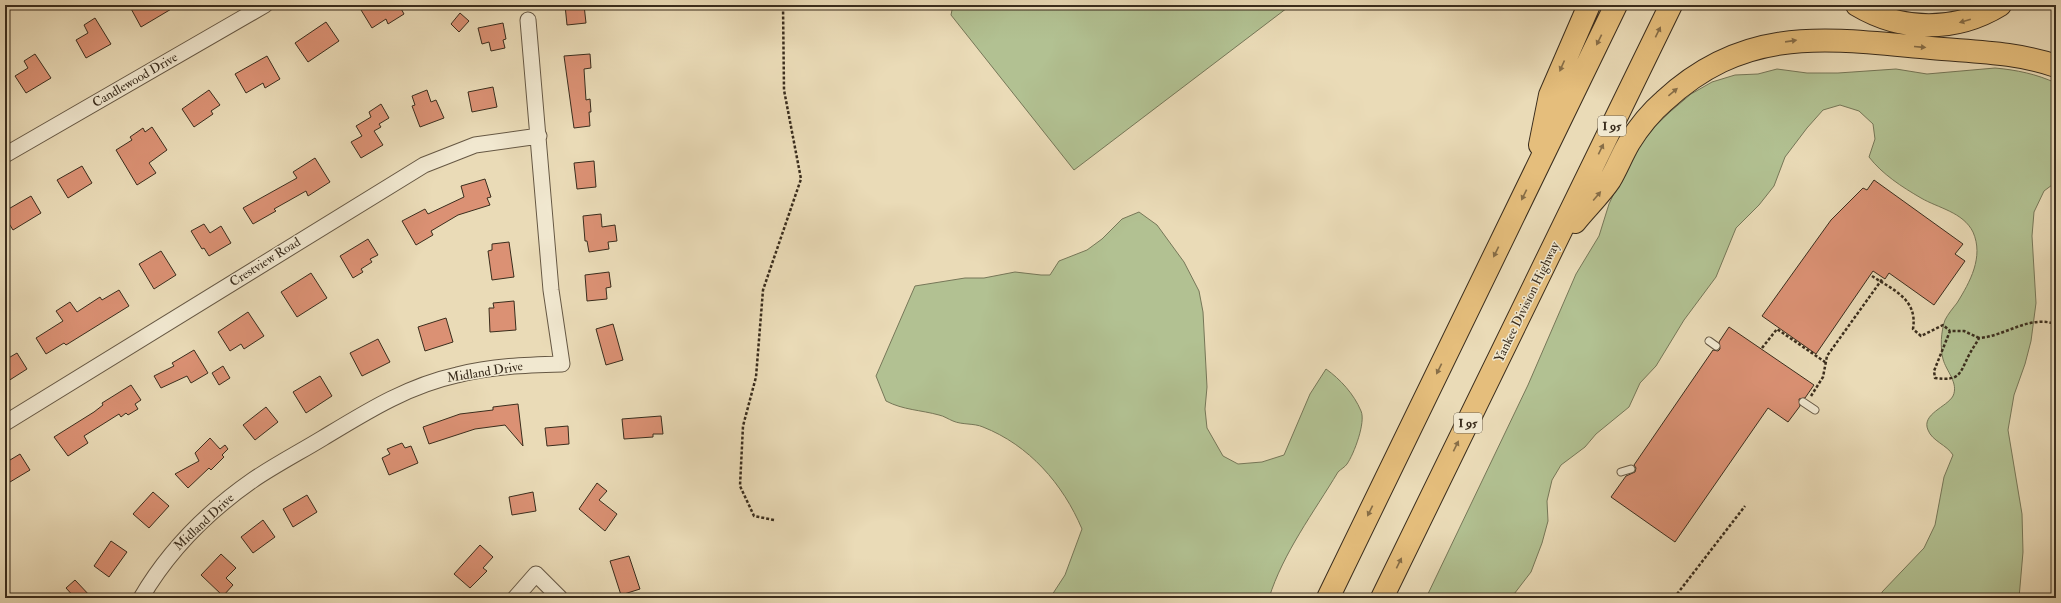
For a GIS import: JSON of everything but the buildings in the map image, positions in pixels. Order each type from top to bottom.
[{"type":"highway","points":[[1535,172],[1550,95],[1589,5]]},
{"type":"highway","points":[[1328,598],[1616,5]]},
{"type":"highway","name":"Yankee Division Highway","points":[[1382,598],[1671,5]]},
{"type":"highway","points":[[1857,5],[1891,20],[1912,25],[1933,26],[1964,21],[1984,14],[2000,5]]},
{"type":"highway","points":[[1554,247],[1610,181],[1629,143],[1652,112],[1673,92],[1694,77],[1737,54],[1788,42],[1824,40],[2010,55],[2056,66]]},
{"type":"street","name":"Candlewood Drive","points":[[5,155],[265,5]]},
{"type":"street","name":"Midland Drive","points":[[141,598],[156,573],[176,547],[226,500],[254,480],[372,409],[402,393],[456,375],[511,365],[562,364],[551,290],[528,20]]},
{"type":"street","name":"Crestview Road","points":[[5,423],[424,165],[475,145],[539,136]]},
{"type":"street","points":[[515,598],[536,574],[560,598]]},
{"type":"lane","points":[[1709,341],[1716,346]]},
{"type":"lane","points":[[1804,403],[1815,410]]},
{"type":"lane","points":[[1621,472],[1631,469]]},
{"type":"path","points":[[774,520],[754,516],[740,486],[743,426],[756,377],[763,290],[801,179],[784,90],[782,5]]},
{"type":"path","points":[[1872,276],[1902,296],[1910,305],[1914,316],[1913,328],[1920,336],[1943,325],[1950,331],[1964,331],[1978,338],[1990,337],[2035,321],[2056,324]]},
{"type":"path","points":[[1804,403],[1823,378],[1827,356],[1882,278]]},
{"type":"path","points":[[1762,348],[1777,329],[1825,362]]},
{"type":"path","points":[[1950,331],[1934,371],[1935,378],[1949,380],[1958,376],[1964,368],[1978,338]]},
{"type":"path","points":[[1674,598],[1745,506]]},
{"type":"green space","points":[[953,5],[1291,5],[1074,170],[951,15]]},
{"type":"green space","points":[[1995,68],[2026,73],[2056,83],[2056,182],[2044,191],[2034,212],[2032,236],[2036,303],[2031,341],[2014,395],[2008,430],[2022,514],[2023,552],[2019,598],[1881,598],[1882,592],[1924,548],[1935,525],[1944,477],[1953,455],[1930,434],[1927,424],[1931,415],[1953,396],[1953,382],[1942,355],[1942,334],[1946,318],[1967,287],[1971,278],[1977,251],[1976,241],[1969,225],[1957,215],[1928,202],[1893,180],[1874,163],[1869,157],[1875,139],[1873,124],[1859,111],[1840,105],[1823,110],[1785,157],[1774,186],[1759,205],[1736,228],[1716,277],[1684,320],[1656,366],[1640,383],[1629,407],[1596,434],[1585,447],[1561,465],[1552,480],[1547,501],[1548,521],[1542,543],[1531,572],[1511,598],[1426,598],[1528,385],[1576,274],[1599,236],[1609,204],[1623,174],[1637,149],[1652,129],[1671,111],[1691,94],[1712,82],[1735,75],[1758,74],[1777,69],[1807,73],[1838,73],[1896,69],[1927,74]]},
{"type":"green space","points":[[1139,212],[1157,225],[1184,262],[1199,291],[1203,312],[1207,387],[1205,409],[1207,428],[1223,456],[1238,464],[1262,462],[1284,455],[1310,394],[1326,369],[1346,387],[1355,399],[1361,411],[1361,430],[1350,459],[1338,472],[1300,533],[1282,565],[1269,598],[1050,598],[1065,575],[1082,529],[1074,512],[1054,482],[1030,455],[1000,435],[979,426],[957,422],[941,415],[905,408],[886,401],[876,376],[915,286],[965,278],[984,278],[1015,272],[1050,275],[1059,261],[1087,250],[1102,239],[1122,219]]}]
